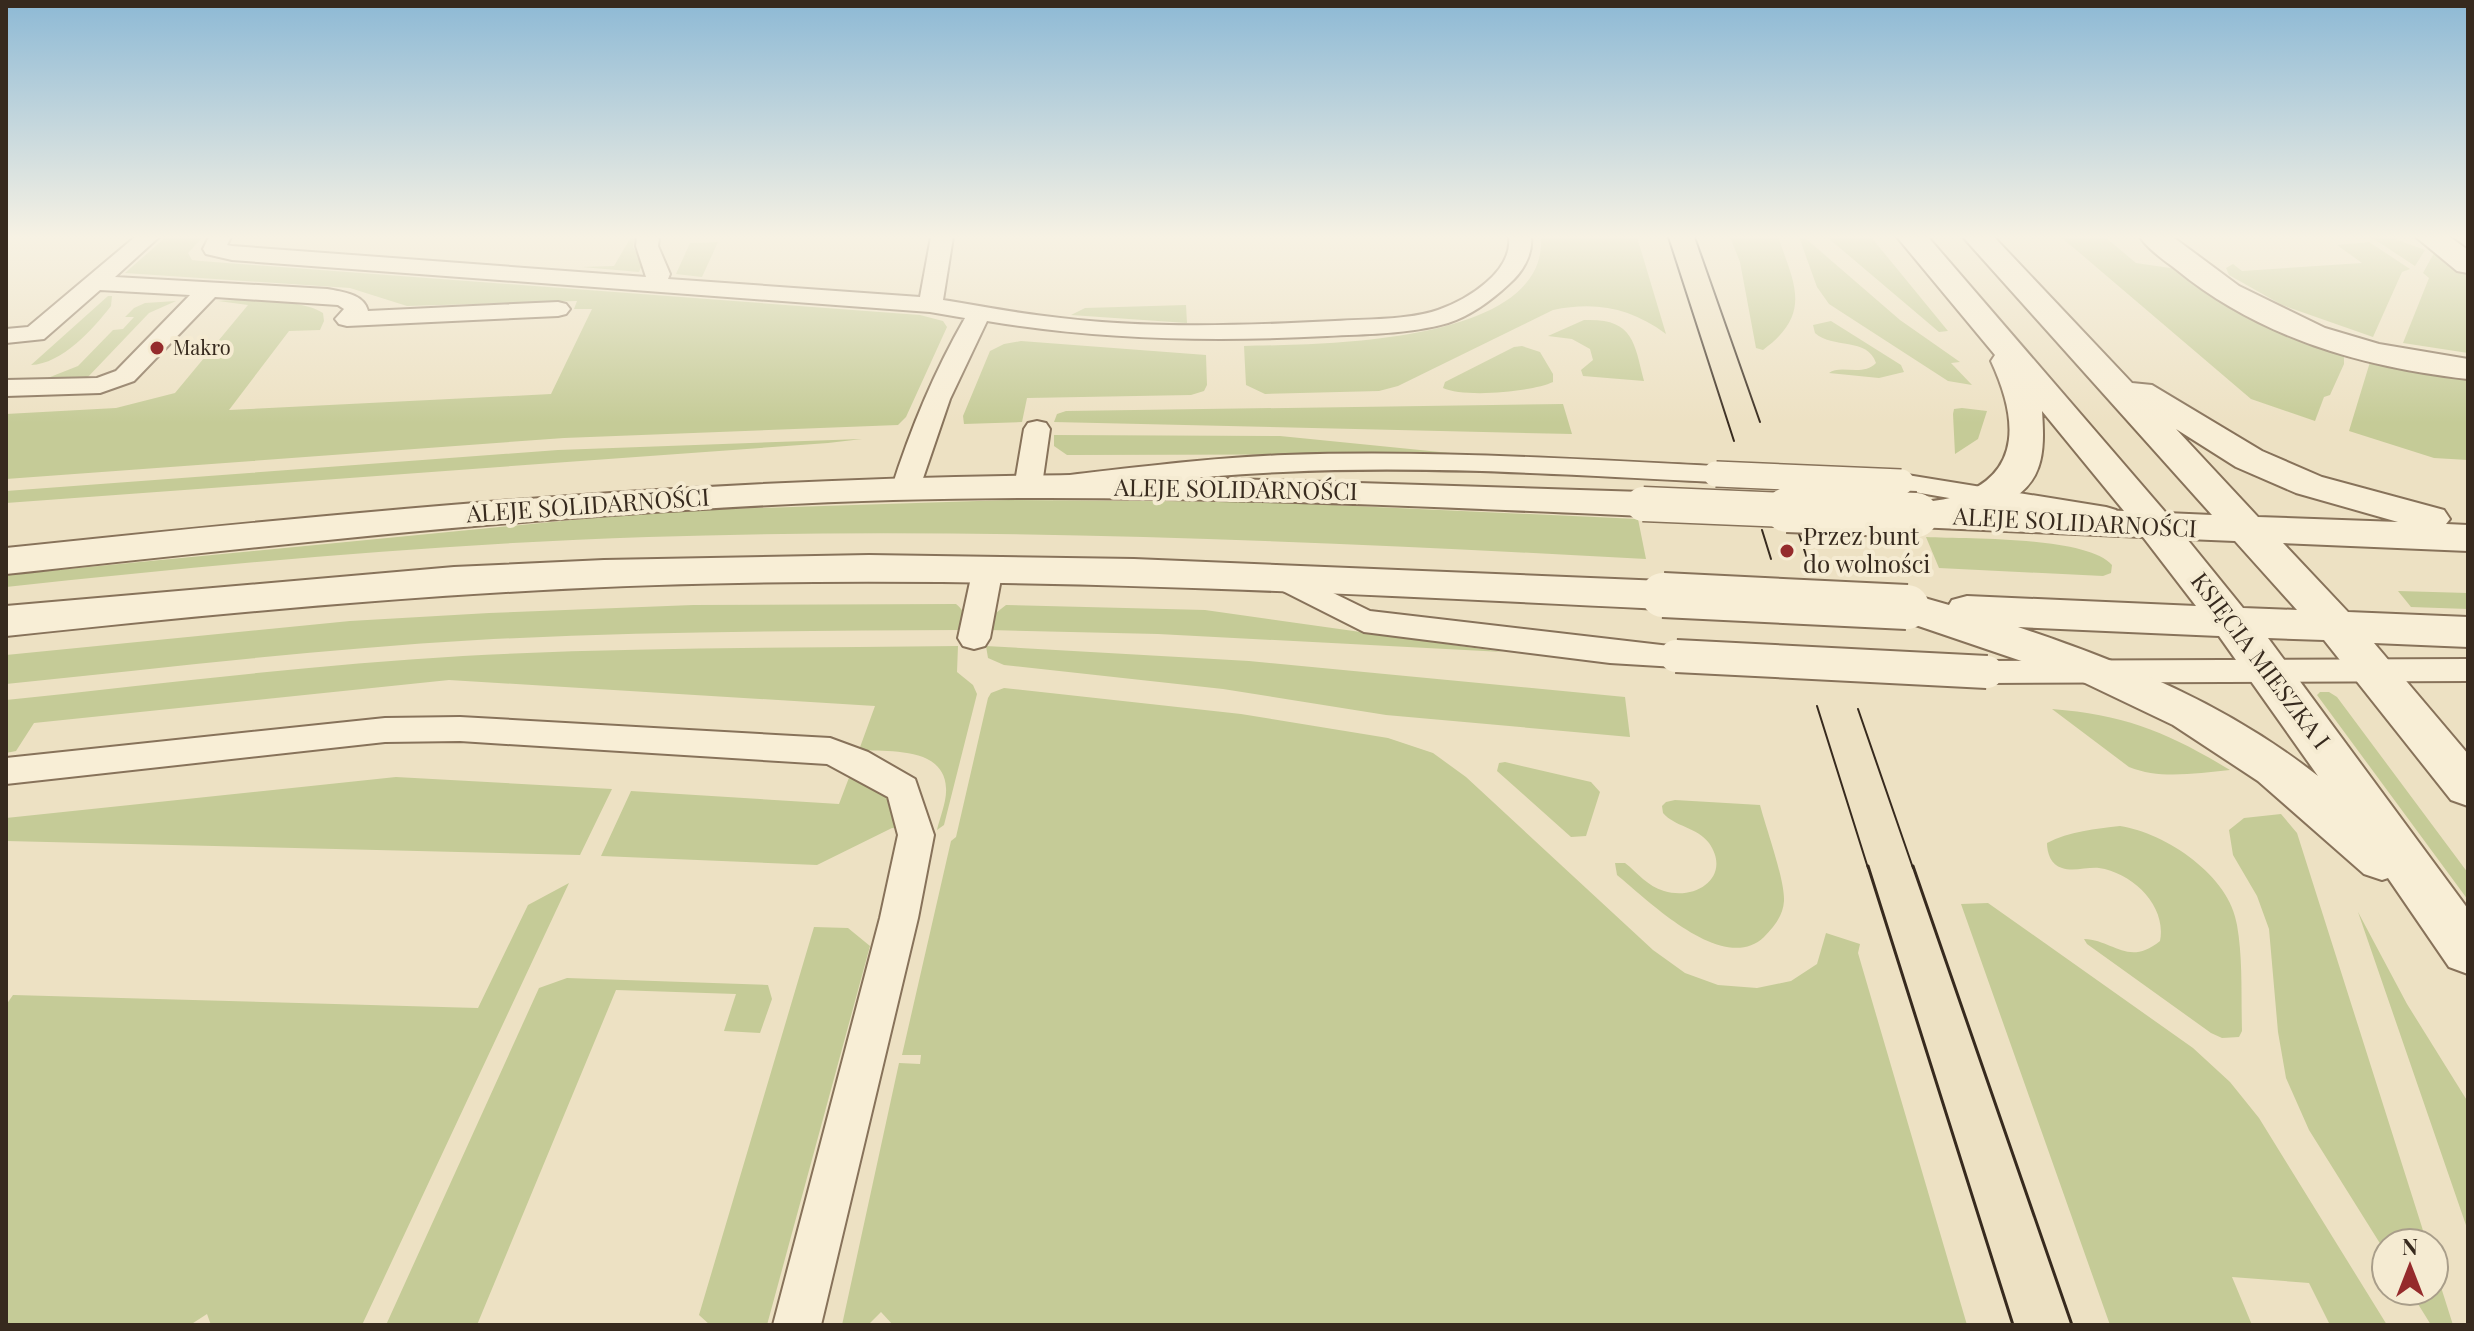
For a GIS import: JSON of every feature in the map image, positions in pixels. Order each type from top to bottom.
[{"type":"street","name":"KSIĘCIA MIESZKA I","points":[[1965,299],[2157,526],[2231,620],[2457,935]]},
{"type":"street","points":[[2035,299],[2336,626],[2468,787]]},
{"type":"street","points":[[2240,299],[2296,327],[2367,351],[2468,369]]},
{"type":"street","points":[[1909,498],[1964,507],[1992,495],[2018,474],[2026,453],[2024,395],[1995,334]]},
{"type":"street","points":[[2097,366],[2249,459],[2309,485],[2468,527]]},
{"type":"street","name":"ALEJE SOLIDARNOŚCI","points":[[6,561],[517,510],[789,492],[1028,488],[1639,487],[1909,498],[2157,526],[2468,538]]},
{"type":"street","points":[[6,621],[256,596],[497,578],[718,570],[988,568],[1276,575],[1907,607],[1962,617],[2231,620],[2468,632]]},
{"type":"street","points":[[1962,617],[2108,674],[2188,713],[2275,767],[2336,818],[2457,935]]},
{"type":"lane","points":[[6,359],[77,299]]},
{"type":"lane","points":[[6,388],[100,385],[125,376],[199,299]]},
{"type":"lane","points":[[334,299],[346,300],[358,309],[347,319],[558,309]]},
{"type":"lane","points":[[868,299],[930,305],[1047,324],[1224,334],[1378,326],[1443,317],[1476,299]]},
{"type":"lane","points":[[930,305],[931,299]]},
{"type":"lane","points":[[905,490],[922,431],[959,349],[980,313]]},
{"type":"lane","points":[[6,336],[35,334]]},
{"type":"lane","points":[[1028,488],[1037,429]]},
{"type":"lane","points":[[1992,495],[2157,526]]},
{"type":"lane","points":[[974,638],[988,568]]},
{"type":"lane","points":[[1276,575],[1364,621],[1610,652],[1987,672],[2108,674],[2468,670]]},
{"type":"lane","points":[[6,771],[385,730],[460,729],[830,751],[856,761],[903,789],[916,835],[899,918],[797,1325]]},
{"type":"green space","points":[[105,299],[112,299],[111,306],[76,344],[54,359],[31,365]]},
{"type":"green space","points":[[385,299],[710,299],[920,315],[943,321],[947,327],[906,417],[898,425],[564,438],[6,479],[6,414],[116,408],[175,393],[248,305],[218,301],[257,300],[302,305],[323,313],[324,321],[320,330],[289,331],[229,410],[551,394],[592,309],[574,309],[577,301],[407,306]]},
{"type":"green space","points":[[1656,299],[1666,334],[1640,318],[1612,309],[1569,307],[1553,310],[1398,386],[1379,391],[1265,394],[1246,385],[1244,346],[1321,343],[1422,332],[1469,319],[1508,300]]},
{"type":"green space","points":[[1747,299],[1795,299],[1794,311],[1778,337],[1763,350],[1756,348]]},
{"type":"green space","points":[[1826,299],[1876,299],[1960,362],[1951,363],[1972,385],[1948,381]]},
{"type":"green space","points":[[1900,299],[1922,299],[1948,331],[1939,332]]},
{"type":"green space","points":[[2134,299],[2236,299],[2344,354],[2344,364],[2330,395],[2324,397],[2315,421],[2251,399]]},
{"type":"green space","points":[[2272,299],[2390,299],[2373,337]]},
{"type":"green space","points":[[2421,299],[2468,299],[2468,353],[2403,343]]},
{"type":"green space","points":[[176,301],[149,313],[86,379],[40,381],[78,366],[113,330],[123,329],[134,317],[125,317],[134,308],[145,303]]},
{"type":"green space","points":[[1186,305],[1187,323],[1071,315],[1085,308]]},
{"type":"green space","points":[[1584,320],[1613,323],[1629,335],[1644,381],[1583,376],[1581,370],[1593,360],[1590,349],[1572,339],[1548,336]]},
{"type":"green space","points":[[1831,321],[1901,365],[1904,372],[1879,378],[1829,373],[1865,369],[1876,363],[1872,355],[1858,346],[1831,341],[1815,333],[1813,325]]},
{"type":"green space","points":[[1021,341],[1206,355],[1207,385],[1204,391],[1191,395],[1027,398],[1022,422],[964,424],[963,416],[990,351]]},
{"type":"green space","points":[[1522,346],[1540,352],[1553,374],[1553,382],[1530,389],[1498,392],[1466,393],[1443,388],[1445,382],[1514,347]]},
{"type":"green space","points":[[2370,362],[2468,378],[2468,460],[2434,458],[2349,431]]},
{"type":"green space","points":[[1563,404],[1572,434],[1054,422],[1057,414],[1066,411]]},
{"type":"green space","points":[[1954,409],[1987,411],[1978,439],[1955,454],[1953,414]]},
{"type":"green space","points":[[1054,435],[1280,436],[1460,454],[1067,455],[1054,446]]},
{"type":"green space","points":[[862,439],[6,503],[6,491],[558,450]]},
{"type":"green space","points":[[1009,500],[1266,502],[1638,519],[1646,559],[1147,537],[773,534],[567,540],[407,550],[6,587],[6,575],[665,511]]},
{"type":"green space","points":[[1926,537],[2053,544],[2098,556],[2112,565],[2111,573],[2103,576],[1939,568]]},
{"type":"green space","points":[[2398,591],[2468,593],[2468,609],[2411,607]]},
{"type":"green space","points":[[956,604],[964,616],[962,630],[658,633],[477,640],[300,654],[6,684],[6,655],[350,621],[693,605]]},
{"type":"green space","points":[[1006,605],[1205,610],[1503,652],[1158,634],[989,630],[992,616]]},
{"type":"green space","points":[[958,646],[957,672],[973,685],[977,694],[944,825],[937,830],[946,788],[943,774],[936,765],[913,754],[859,750],[875,706],[449,680],[34,723],[16,751],[6,753],[6,700],[291,670],[463,656],[649,649]]},
{"type":"green space","points":[[986,646],[1249,661],[1625,697],[1630,737],[1386,715],[1223,689],[1004,665],[988,658]]},
{"type":"green space","points":[[1004,688],[1241,714],[1388,738],[1433,753],[1466,777],[1653,950],[1685,973],[1718,985],[1757,988],[1791,981],[1817,964],[1826,933],[1860,944],[1858,953],[1967,1325],[893,1325],[881,1312],[868,1325],[842,1325],[899,1063],[920,1064],[921,1055],[902,1055],[951,841],[956,837],[988,698],[991,693]]},
{"type":"green space","points":[[2329,692],[2337,697],[2468,873],[2468,900],[2317,695]]},
{"type":"green space","points":[[2052,709],[2102,716],[2145,728],[2186,745],[2230,770],[2166,774],[2129,767]]},
{"type":"green space","points":[[1499,763],[1591,782],[1600,792],[1586,836],[1571,837],[1497,771]]},
{"type":"green space","points":[[850,775],[888,797],[902,829],[892,828],[817,865],[601,856],[631,791],[839,804]]},
{"type":"green space","points":[[396,777],[612,789],[580,855],[6,841],[6,818]]},
{"type":"green space","points":[[1675,800],[1760,805],[1778,867],[1784,901],[1782,912],[1771,929],[1747,947],[1728,947],[1686,930],[1617,875],[1615,863],[1625,863],[1653,886],[1676,893],[1699,889],[1708,883],[1714,875],[1715,855],[1704,838],[1663,813],[1662,806]]},
{"type":"green space","points":[[2281,814],[2297,833],[2422,1227],[2370,1227],[2309,1130],[2286,1078],[2278,1032],[2269,929],[2257,896],[2233,855],[2229,830],[2244,818]]},
{"type":"green space","points":[[2120,826],[2157,838],[2193,860],[2209,874],[2232,907],[2241,964],[2242,1031],[2239,1037],[2222,1038],[2211,1033],[2084,939],[2130,952],[2139,952],[2160,941],[2161,928],[2153,904],[2135,884],[2112,871],[2099,868],[2062,868],[2049,855],[2047,843],[2055,839]]},
{"type":"green space","points":[[569,883],[362,1325],[211,1325],[207,1314],[190,1325],[6,1325],[6,1005],[13,995],[478,1008],[528,905]]},
{"type":"green space","points":[[1988,903],[2193,1048],[2230,1082],[2259,1118],[2370,1298],[2370,1307],[2376,1307],[2387,1325],[2330,1325],[2309,1283],[2232,1277],[2252,1325],[2110,1325],[1961,904]]},
{"type":"green space","points":[[2358,912],[2407,1004],[2468,1102],[2468,1231]]},
{"type":"green space","points":[[814,927],[848,928],[870,946],[767,1325],[710,1325],[699,1315]]},
{"type":"green space","points":[[567,978],[768,985],[772,999],[760,1033],[724,1031],[736,994],[616,990],[477,1325],[386,1325],[539,988]]},
{"type":"green space","points":[[2420,1307],[2447,1307],[2453,1325],[2431,1325]]},
{"type":"tram line","points":[[1688,299],[1734,441]]},
{"type":"tram line","points":[[1717,299],[1760,422]]},
{"type":"tram line","points":[[1762,530],[1771,559]]},
{"type":"tram line","points":[[1798,531],[1808,561]]},
{"type":"tram line","points":[[1817,706],[1868,868]]},
{"type":"tram line","points":[[1858,709],[1913,868]]},
{"type":"tram line","points":[[1868,866],[2013,1325]]},
{"type":"tram line","points":[[1913,866],[2072,1325]]},
{"type":"place","name":"Makro","points":[[157,348]]},
{"type":"place","name":"Przez bunt do wolności","points":[[1787,551]]}]
